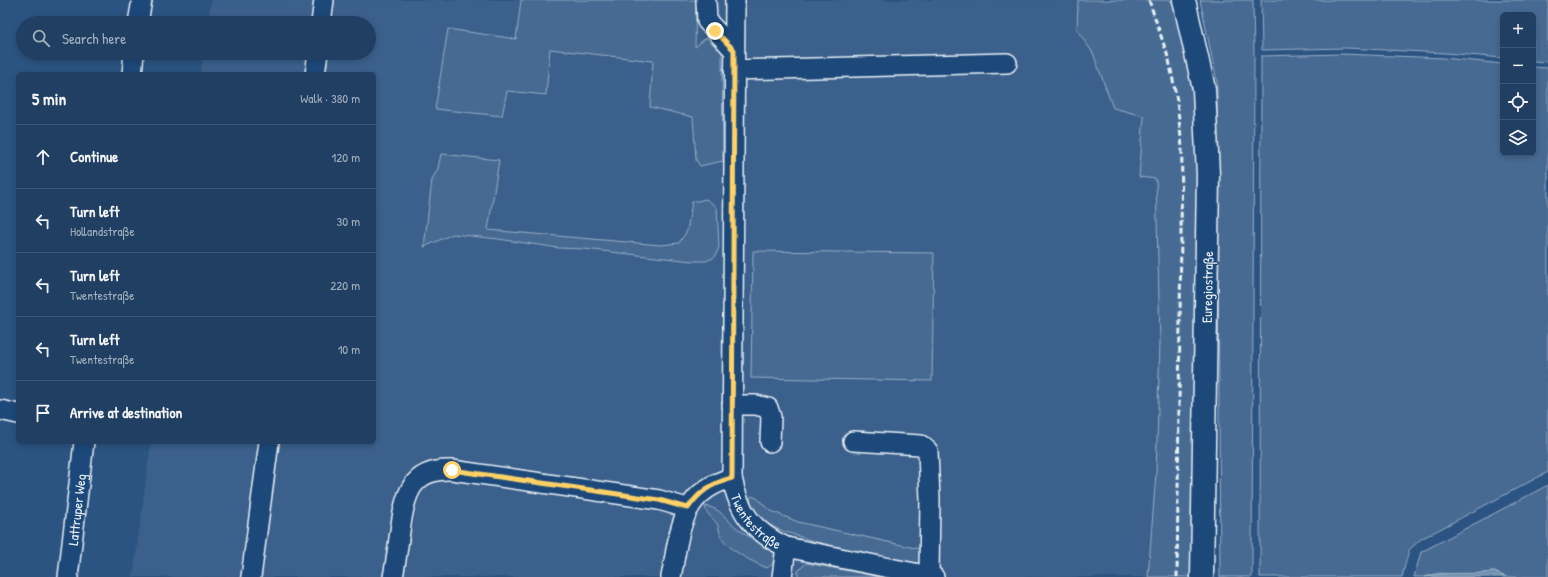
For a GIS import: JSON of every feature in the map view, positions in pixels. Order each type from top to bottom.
[{"type":"main road","name":"Euregiostraße","points":[[1184,0],[1204,89],[1208,175],[1202,577]]},
{"type":"street","points":[[139,16],[142,0]]},
{"type":"street","points":[[322,16],[324,0]]},
{"type":"street","points":[[706,0],[707,21],[734,50]]},
{"type":"street","name":"Twentestraße","points":[[735,0],[732,405],[732,478],[734,489],[743,512],[756,528],[770,539],[786,547],[931,576]]},
{"type":"street","points":[[132,72],[133,60]]},
{"type":"street","points":[[315,72],[317,60]]},
{"type":"street","points":[[734,70],[1007,63]]},
{"type":"street","points":[[732,405],[756,405],[768,408],[771,417],[770,442]]},
{"type":"street","points":[[0,410],[16,414]]},
{"type":"street","points":[[853,441],[921,445],[928,451],[931,576]]},
{"type":"street","name":"Lattruper Weg","points":[[68,577],[84,444]]},
{"type":"street","points":[[251,577],[269,444]]},
{"type":"street","points":[[394,577],[406,498],[415,483],[431,471],[441,469],[468,472],[659,500],[688,508]]},
{"type":"street","points":[[671,577],[682,520],[688,508],[694,500],[711,485],[732,478]]},
{"type":"street","points":[[782,577],[786,547]]},
{"type":"shaded area","points":[[211,0],[1144,0],[1197,577],[133,577],[151,444],[376,444],[376,72],[201,72],[202,60],[376,60],[376,16],[209,16]]},
{"type":"shaded area","points":[[521,0],[696,0],[695,47],[706,38],[722,52],[723,161],[700,166],[696,160],[693,117],[650,107],[653,61],[550,49],[546,95],[507,91],[502,116],[435,109],[448,29],[516,39]]},
{"type":"shaded area","points":[[1078,0],[1171,0],[1183,34],[1194,99],[1198,184],[1198,577],[1148,577],[1156,473],[1160,342],[1156,179],[1139,177],[1144,116],[1113,108],[1093,53],[1077,30]]},
{"type":"shaded area","points":[[1200,0],[1253,0],[1252,577],[1220,577],[1217,82]]},
{"type":"shaded area","points":[[1261,0],[1548,0],[1548,62],[1536,61],[1536,12],[1500,12],[1500,58],[1445,53],[1346,48],[1262,50]]},
{"type":"shaded area","points":[[1342,54],[1444,58],[1500,64],[1500,156],[1536,156],[1536,67],[1548,68],[1548,472],[1421,539],[1409,550],[1402,577],[1260,577],[1261,56]]},
{"type":"shaded area","points":[[441,154],[499,160],[488,230],[661,245],[679,243],[687,231],[692,202],[706,199],[717,207],[719,247],[715,257],[706,261],[692,261],[584,249],[559,248],[453,234],[424,247],[432,180],[438,168]]},
{"type":"shaded area","points":[[753,251],[934,253],[932,381],[751,378]]},
{"type":"shaded area","points":[[1548,485],[1548,577],[1506,577],[1494,572],[1470,575],[1438,573],[1425,577],[1414,577],[1421,552]]},
{"type":"shaded area","points":[[751,496],[757,498],[769,510],[798,522],[924,550],[921,565],[816,542],[780,530],[764,522],[749,505]]},
{"type":"shaded area","points":[[705,506],[719,511],[733,525],[774,551],[773,563],[767,568],[748,559],[729,546],[721,536],[718,525],[708,514]]},
{"type":"shaded area","points":[[806,563],[881,577],[798,577],[798,571]]},
{"type":"shaded area","points":[[1494,572],[1506,577],[1425,577],[1441,574]]},
{"type":"railway","points":[[1149,0],[1169,60],[1177,101],[1182,147],[1177,577]]},
{"type":"route","points":[[452,470],[659,500],[688,508],[694,500],[711,485],[732,478],[734,50],[715,31]]}]
